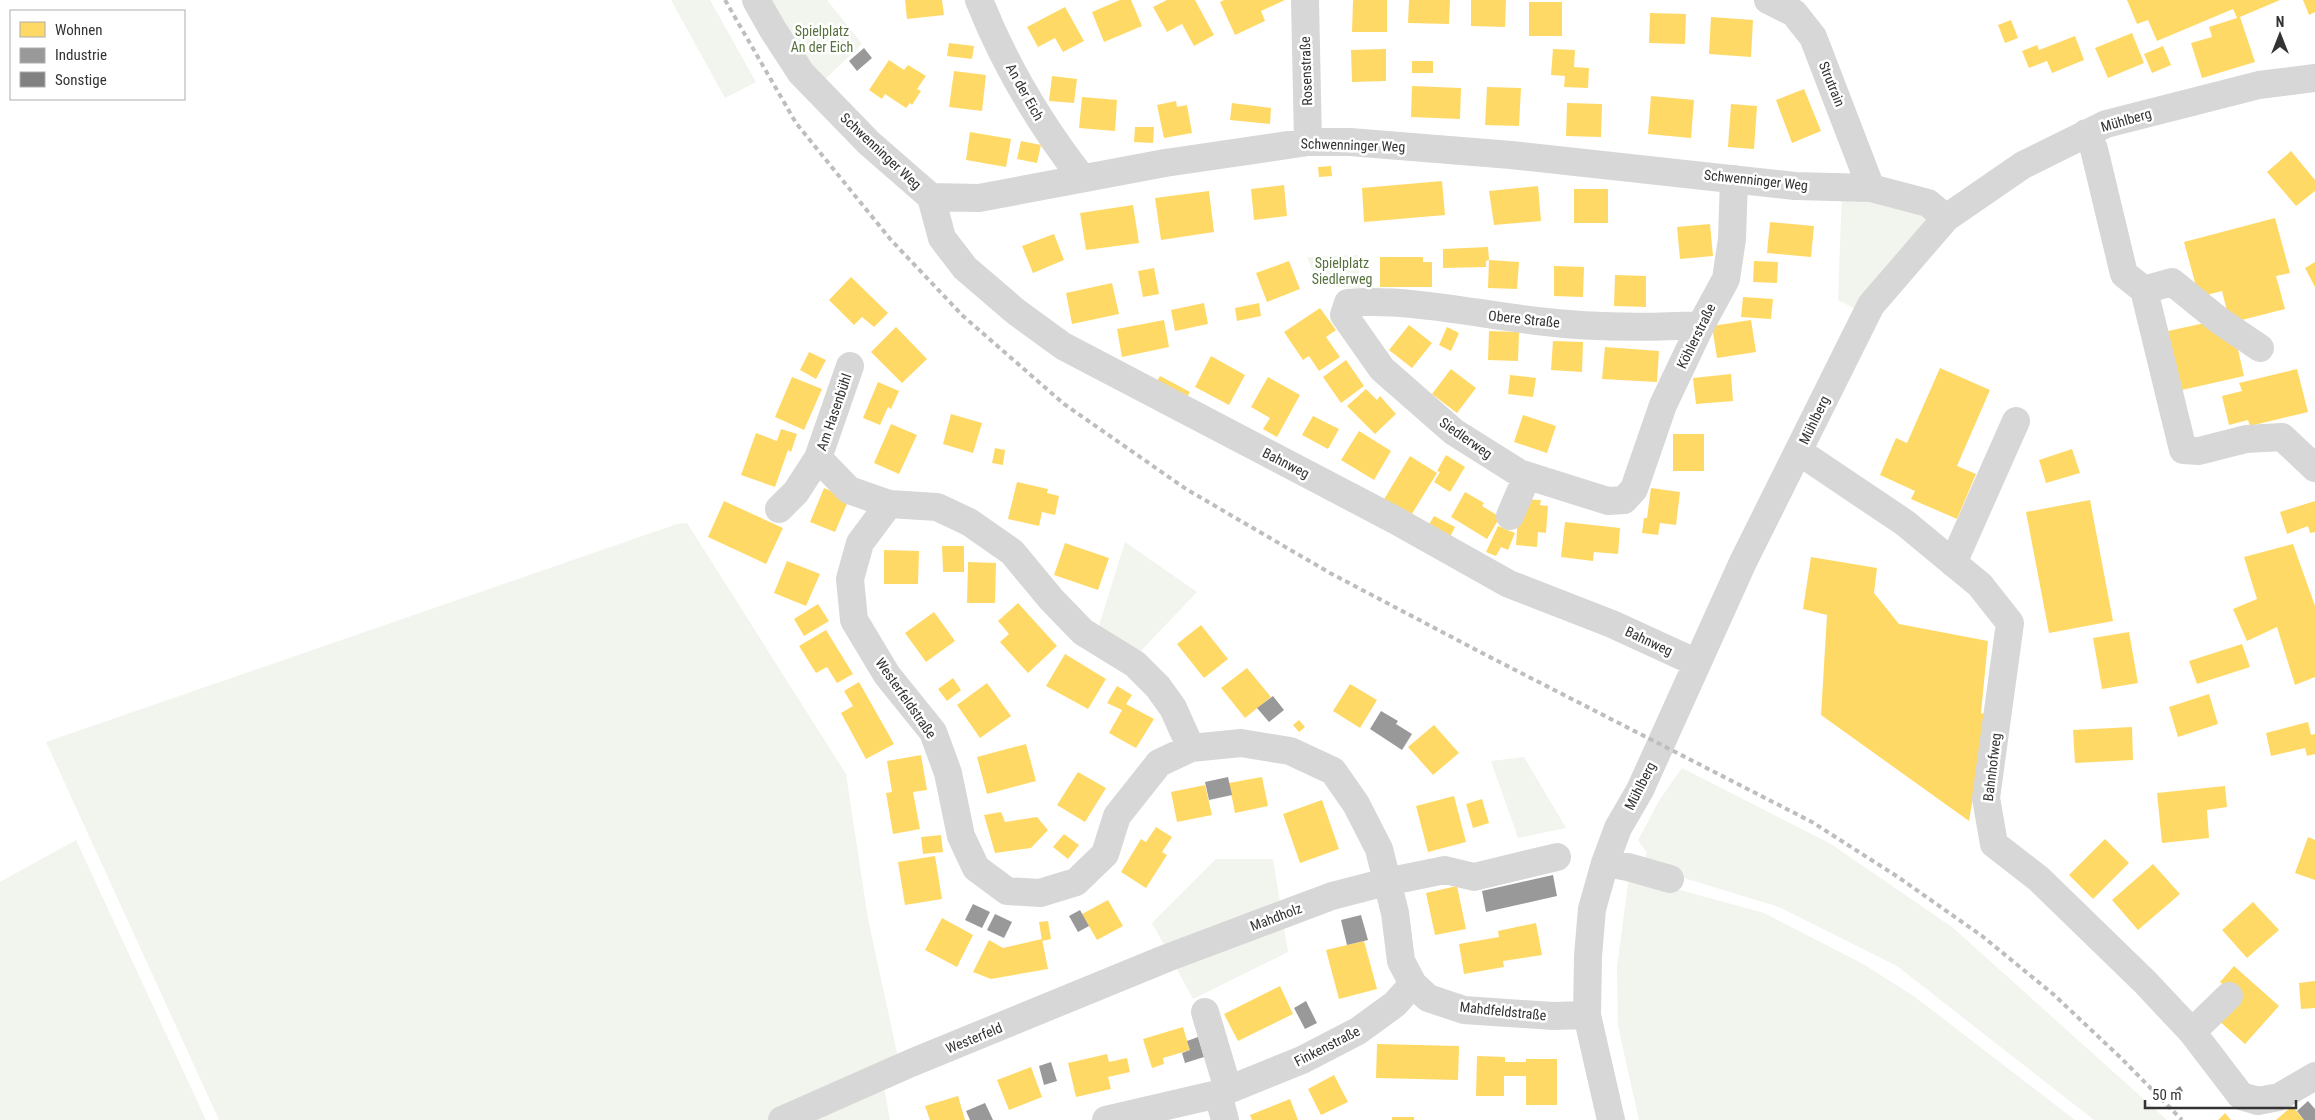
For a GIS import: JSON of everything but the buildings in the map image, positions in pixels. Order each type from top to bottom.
[{"type":"street","name":"Schwenninger Weg","points":[[756,0],[801,73],[869,143],[931,197],[979,198],[1082,178],[1308,142],[1350,142],[1511,155],[1795,186],[1871,188],[1928,203],[1946,218]]},
{"type":"street","name":"Rosenstraße","points":[[1305,0],[1308,142]]},
{"type":"street","name":"Strutrain","points":[[1768,0],[1794,14],[1813,37],[1871,188]]},
{"type":"street","name":"An der Eich","points":[[985,2],[1012,70],[1052,138],[1082,178]]},
{"type":"street","name":"Mühlberg","points":[[1610,1120],[1587,1014],[1588,956],[1592,909],[1605,863],[1618,828],[1640,790],[1743,562],[1871,305],[1946,218],[2022,165],[2106,124],[2259,85],[2315,78]]},
{"type":"street","points":[[2086,133],[2094,149],[2124,274],[2144,290],[2183,450],[2199,451],[2246,439],[2282,437],[2315,468]]},
{"type":"street","name":"Köhlerstraße","points":[[1634,489],[1663,405],[1701,325],[1726,279],[1732,239],[1734,178]]},
{"type":"street","name":"Bahnweg","points":[[931,197],[942,238],[965,268],[1015,311],[1063,346],[1395,520],[1509,584],[1612,624],[1697,663]]},
{"type":"street","points":[[2144,290],[2172,282],[2220,321],[2260,348]]},
{"type":"street","name":"Obere Straße","points":[[1348,303],[1376,300],[1540,322],[1634,329],[1701,325]]},
{"type":"street","name":"Siedlerweg","points":[[1348,303],[1344,315],[1382,369],[1454,432],[1519,473],[1527,476],[1608,501],[1624,500],[1634,489]]},
{"type":"street","name":"Am Hasenbühl","points":[[779,509],[796,492],[818,458],[850,366]]},
{"type":"street","points":[[1952,563],[2016,421]]},
{"type":"street","name":"Bahnhofweg","points":[[1798,451],[1905,523],[1980,585],[2010,623],[1986,798],[1994,844],[2039,879],[2145,982],[2192,1032],[2241,1096],[2257,1111]]},
{"type":"street","name":"Am Hasenbühl","points":[[818,458],[849,490],[889,504]]},
{"type":"street","points":[[1510,516],[1527,476]]},
{"type":"street","points":[[889,504],[937,507],[969,522],[1012,552],[1051,599],[1083,632],[1135,664],[1158,687],[1173,708],[1190,748]]},
{"type":"street","name":"Westerfeldstraße","points":[[889,504],[860,543],[850,579],[854,620],[887,675],[933,732],[948,773],[961,836],[976,868],[1007,890],[1040,892],[1076,882],[1105,854],[1117,816],[1159,763],[1190,748],[1242,743]]},
{"type":"street","name":"Mahdfeldstraße","points":[[1242,743],[1290,751],[1332,771],[1356,804],[1379,849],[1395,913],[1401,961],[1413,984],[1428,998],[1464,1010],[1553,1016],[1587,1014]]},
{"type":"street","points":[[1386,882],[1445,870],[1474,877],[1557,857]]},
{"type":"street","points":[[1605,863],[1628,867],[1670,879]]},
{"type":"street","name":"Mahdholz","points":[[1167,958],[1332,896],[1386,882]]},
{"type":"street","name":"Westerfeld","points":[[782,1120],[911,1063],[1167,958]]},
{"type":"street","name":"Finkenstraße","points":[[1106,1120],[1223,1091],[1302,1060],[1358,1031],[1396,1004],[1413,984]]},
{"type":"street","points":[[2192,1032],[2229,996]]},
{"type":"street","points":[[1205,1012],[1223,1091],[1225,1120]]},
{"type":"street","points":[[2257,1111],[2315,1076]]},
{"type":"green space","points":[[671,0],[710,0],[756,82],[725,98]]},
{"type":"green space","name":"Spielplatz An der Eich","points":[[768,0],[827,0],[862,44],[822,82]]},
{"type":"green space","points":[[1842,194],[1938,219],[1859,311],[1838,300]]},
{"type":"green space","name":"Spielplatz Siedlerweg","points":[[1358,255],[1360,288],[1319,286],[1307,257]]},
{"type":"green space","points":[[687,523],[846,774],[868,919],[899,1062],[768,1120],[219,1120],[46,742],[677,524]]},
{"type":"green space","points":[[1125,542],[1197,592],[1138,654],[1097,632]]},
{"type":"green space","points":[[1524,757],[1566,828],[1518,838],[1491,761]]},
{"type":"green space","points":[[1682,768],[1831,844],[1952,927],[2167,1120],[2094,1120],[1897,966],[1779,907],[1658,870],[1643,861],[1647,853],[1638,840],[1660,799]]},
{"type":"green space","points":[[76,840],[206,1120],[0,1120],[0,882]]},
{"type":"green space","points":[[1216,859],[1273,859],[1288,952],[1193,999],[1152,923]]},
{"type":"green space","points":[[1629,876],[1764,913],[1863,964],[1915,997],[2075,1120],[1639,1120],[1618,1026],[1617,967]]},
{"type":"green space","points":[[883,1082],[890,1120],[797,1120]]},
{"type":"railway","points":[[725,0],[796,123],[891,240],[963,316],[1064,404],[1186,489],[1330,573],[1812,822],[1898,877],[1982,936],[2053,994],[2121,1058],[2182,1120]]}]
